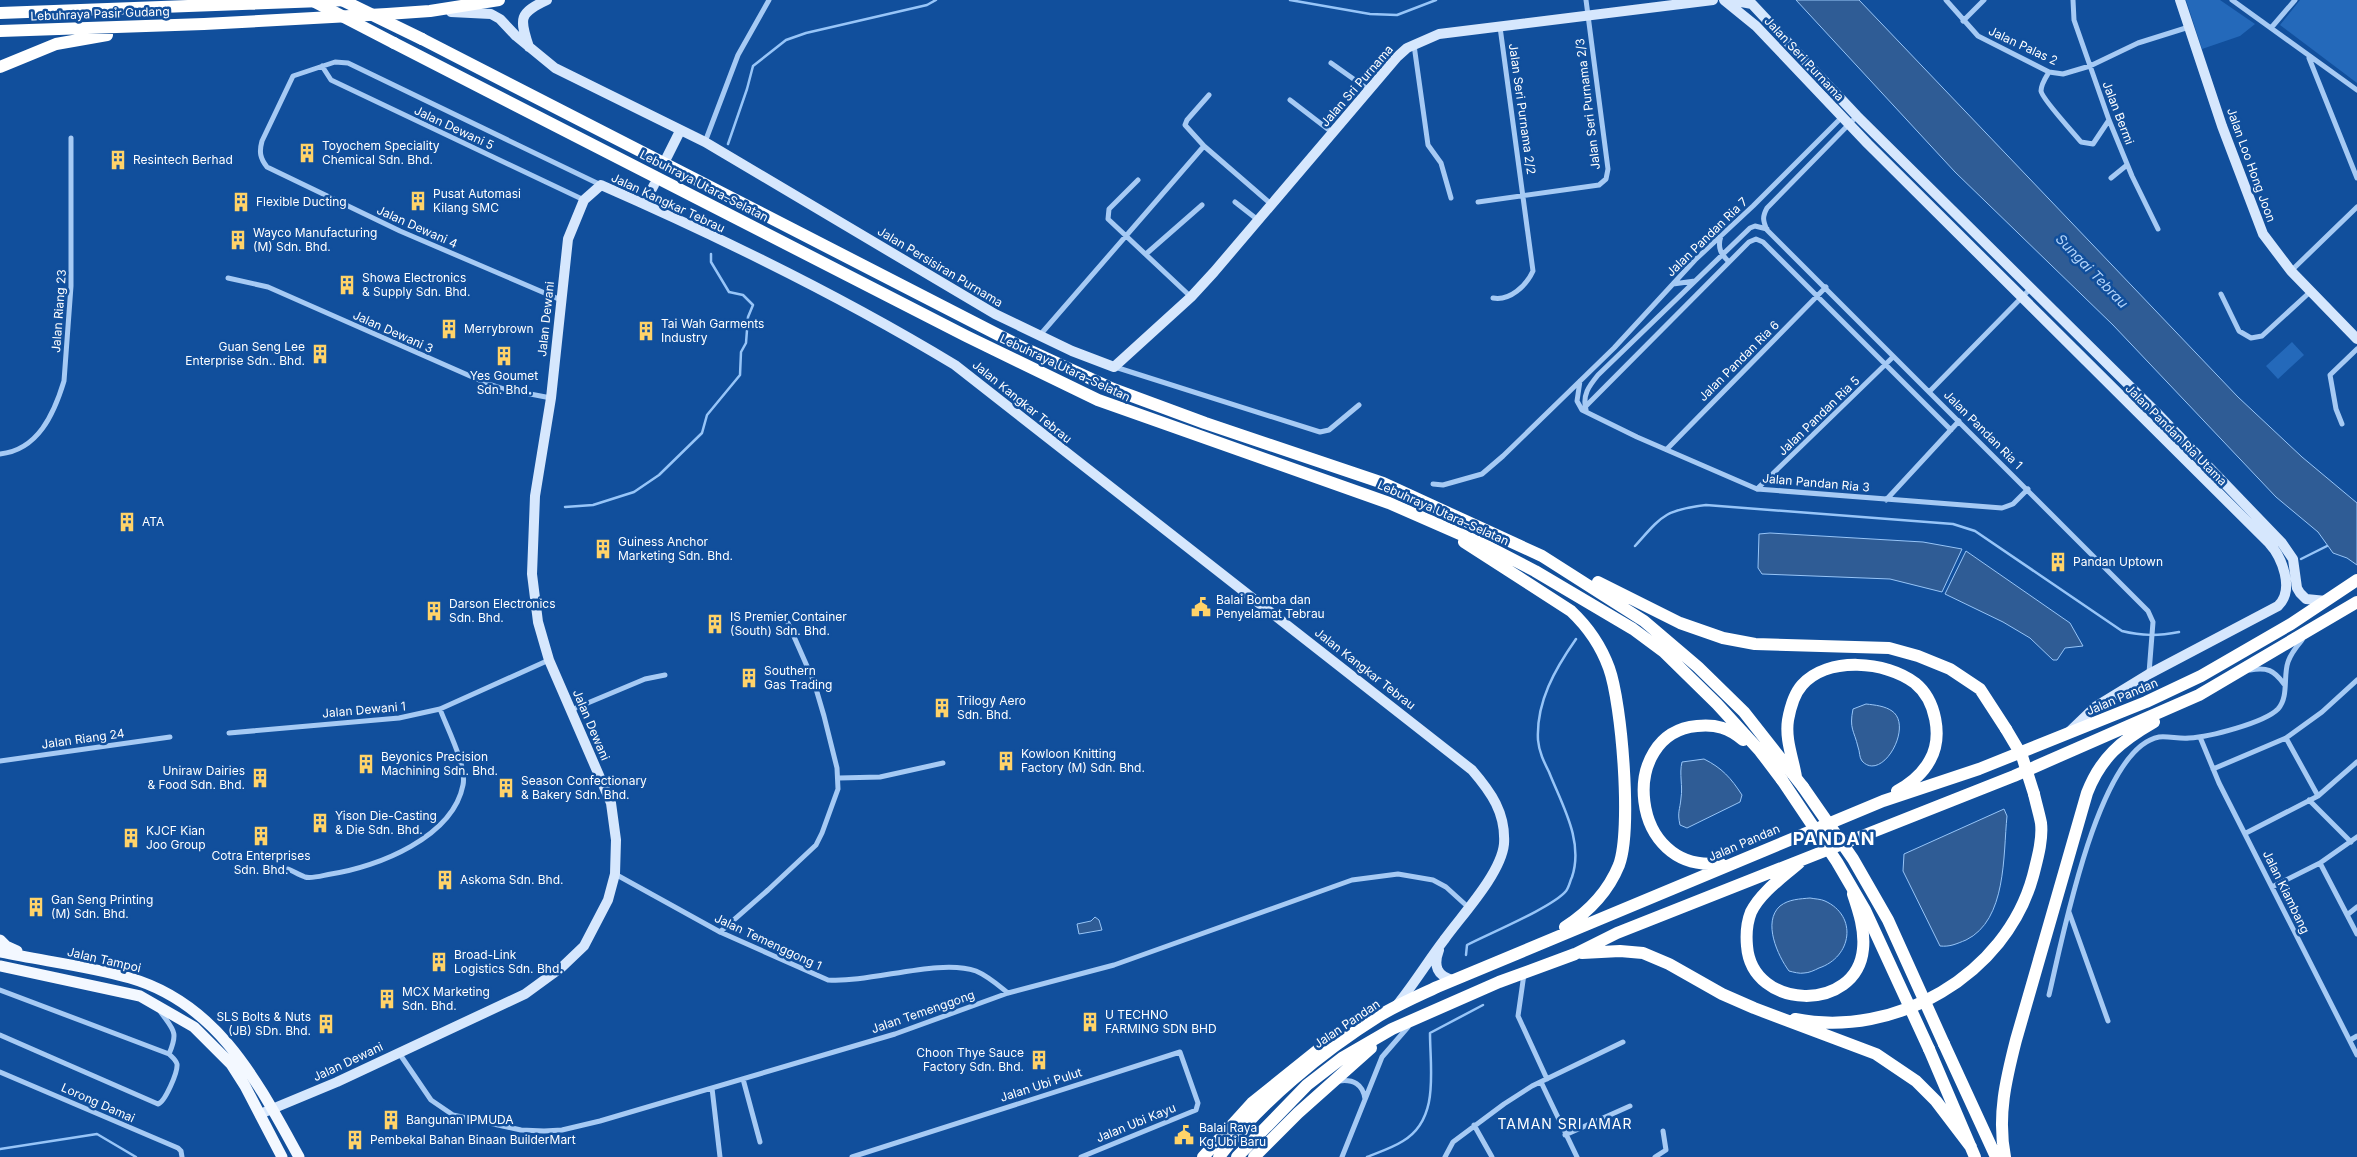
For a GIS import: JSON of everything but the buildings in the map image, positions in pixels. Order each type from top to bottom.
[{"type":"highway","name":"Lebuhraya Utara–Selatan","points":[[311,0],[940,323],[1098,400],[1389,503],[1485,545],[1535,571],[1633,629],[1694,679],[1760,752],[1782,780],[1848,882]]},
{"type":"highway","name":"Lebuhraya Utara–Selatan","points":[[342,0],[422,39],[1024,348],[1122,392],[1391,486],[1542,556],[1644,621],[1698,667],[1744,712],[1800,782],[1853,859],[1888,920],[1996,1157]]},
{"type":"highway","name":"Lebuhraya Pasir Gudang","points":[[0,13],[349,0]]},
{"type":"highway","name":"Lebuhraya Pasir Gudang","points":[[0,31],[204,24],[430,11],[499,0]]},
{"type":"highway","points":[[0,67],[35,51],[73,40],[204,24]]},
{"type":"highway","points":[[1442,526],[1572,611],[1585,624],[1596,641],[1609,666],[1617,695],[1625,836],[1619,863],[1609,885],[1598,902],[1580,918],[1531,949]]},
{"type":"highway","points":[[1542,556],[1655,612],[1724,638],[1755,644],[1889,648],[1918,656],[1950,669],[1980,689],[2022,756],[2041,825],[2038,859],[2029,892],[2014,922],[1989,956],[1962,980],[1943,991],[1895,1013],[1864,1021],[1811,1022],[1754,1008]]},
{"type":"highway","name":"Jalan Pandan","points":[[1222,1153],[1293,1081],[1334,1046],[1394,1008],[1453,980],[1531,949],[1734,862],[1883,801],[1979,769],[2066,735],[2201,676],[2328,601],[2354,582]]},
{"type":"highway","name":"Jalan Pandan","points":[[1237,1157],[1307,1085],[1342,1058],[1392,1029],[1524,973],[1575,954],[1617,933],[1805,857],[2014,776],[2199,695],[2357,602]]},
{"type":"highway","points":[[1800,782],[1786,735],[1790,710],[1802,686],[1818,672],[1834,667],[1873,667],[1896,672],[1916,684],[1931,704],[1937,729],[1936,746],[1923,770],[1909,784],[1883,801]]},
{"type":"highway","points":[[2005,1157],[2001,1116],[2006,1079],[2092,779],[2104,760],[2126,739],[2199,695]]},
{"type":"highway","points":[[1734,862],[1704,866],[1692,863],[1668,849],[1656,838],[1647,817],[1645,801],[1647,766],[1658,745],[1681,730],[1694,726],[1708,725],[1723,728],[1760,752]]},
{"type":"highway","points":[[1805,857],[1764,895],[1751,913],[1746,938],[1751,964],[1767,984],[1779,991],[1792,996],[1806,997],[1830,992],[1848,979],[1860,962],[1864,939],[1861,919],[1848,882]]},
{"type":"highway","points":[[1848,882],[1876,931],[1973,1152]]},
{"type":"highway","points":[[1575,954],[1620,951],[1643,953],[1669,964],[1722,994],[1754,1008],[1802,1028],[1876,1054],[1916,1081],[1936,1101],[1973,1152]]},
{"type":"highway","points":[[1203,1157],[1252,1103],[1296,1066],[1352,1028],[1381,1015]]},
{"type":"highway","points":[[1254,1157],[1298,1113],[1392,1029]]},
{"type":"highway","points":[[1260,1157],[1269,1143]]},
{"type":"main road","points":[[0,940],[6,946],[27,956]]},
{"type":"main road","name":"Jalan Tampoi","points":[[0,952],[130,978],[149,985],[201,1016],[221,1034],[255,1078],[299,1157]]},
{"type":"main road","name":"Jalan Tampoi","points":[[0,966],[127,992],[155,1003],[194,1027],[230,1064],[260,1114],[282,1157]]},
{"type":"street","points":[[529,48],[522,24],[524,15],[529,8],[547,0]]},
{"type":"street","points":[[705,142],[738,55],[769,0]]},
{"type":"street","name":"Jalan Seri Purnama 2/3","points":[[1523,196],[1599,185],[1606,179],[1608,169],[1586,0]]},
{"type":"street","name":"Jalan Sri Purnama","points":[[1114,367],[1190,297],[1397,57],[1414,44],[1439,34],[1713,0]]},
{"type":"street","name":"Jalan Seri Purnama","points":[[1724,0],[1756,26],[1846,121]]},
{"type":"street","name":"Jalan Seri Purnama","points":[[1731,0],[1752,4],[1854,113]]},
{"type":"street","name":"Jalan Palas 2","points":[[1946,0],[1978,36],[2049,72],[2063,74],[2090,66],[2138,43],[2189,27]]},
{"type":"street","points":[[1963,21],[1984,0]]},
{"type":"street","name":"Jalan Bermi","points":[[2073,0],[2074,20],[2110,120],[2127,164],[2158,229]]},
{"type":"street","name":"Jalan Loo Hong Joon","points":[[2180,0],[2222,126],[2263,234],[2291,271],[2357,339]]},
{"type":"street","points":[[2232,0],[2309,58],[2357,90]]},
{"type":"street","points":[[2271,28],[2295,0]]},
{"type":"street","name":"Jalan Persisiran Purnama","points":[[430,11],[491,14],[500,19],[529,48],[555,68],[705,142],[995,314],[1072,351],[1114,367],[1320,432],[1330,430],[1359,405]]},
{"type":"street","name":"Jalan Seri Purnama 2/2","points":[[1493,298],[1501,299],[1509,296],[1528,282],[1532,271],[1500,26]]},
{"type":"street","points":[[1414,44],[1428,145],[1441,163],[1451,198]]},
{"type":"street","points":[[2309,58],[2357,178]]},
{"type":"street","name":"Jalan Kangkar Tebrau","points":[[267,167],[261,160],[259,150],[293,76],[322,66],[342,62],[353,64],[832,295],[884,322],[955,365],[1472,770],[1490,791],[1499,808],[1504,840],[1498,862],[1468,907],[1394,1008]]},
{"type":"street","points":[[1330,63],[1368,90]]},
{"type":"street","name":"Jalan Dewani 5","points":[[322,66],[332,80],[584,200]]},
{"type":"street","points":[[2049,72],[2042,85],[2044,98],[2081,142],[2093,144],[2097,141],[2110,120]]},
{"type":"street","points":[[1209,95],[1185,125],[1204,146],[1271,204]]},
{"type":"street","points":[[1290,100],[1333,133]]},
{"type":"street","name":"Jalan Pandan Ria 7","points":[[1433,484],[1443,485],[1482,474],[1522,439],[1614,348],[1673,284],[1721,236],[1854,113]]},
{"type":"street","name":"Jalan Pandan Ria 7","points":[[1767,230],[1763,216],[1767,208],[1854,113]]},
{"type":"street","name":"Jalan Pandan Ria Utama","points":[[1854,113],[2259,518],[2290,553],[2294,563],[2284,599],[2278,606],[2149,674],[2095,707],[2066,735]]},
{"type":"street","name":"Jalan Pandan Ria Utama","points":[[1846,121],[2276,551],[2290,580],[2306,598],[2328,601]]},
{"type":"street","points":[[667,157],[680,130]]},
{"type":"street","name":"Jalan Riang 23","points":[[0,454],[24,447],[41,432],[59,396],[64,381],[71,286],[72,138]]},
{"type":"street","points":[[1040,335],[1204,146]]},
{"type":"street","points":[[2111,178],[2127,164]]},
{"type":"street","name":"Jalan Dewani 4","points":[[267,167],[400,232],[561,300]]},
{"type":"street","points":[[1138,180],[1107,213],[1108,219],[1190,297]]},
{"type":"street","name":"Jalan Dewani","points":[[260,1114],[525,994],[562,967],[584,946],[608,900],[615,874],[616,840],[610,803],[550,660],[538,622],[532,574],[535,496],[551,398],[568,239],[584,200],[601,184]]},
{"type":"street","points":[[644,204],[654,185]]},
{"type":"street","points":[[1478,202],[1523,196]]},
{"type":"street","points":[[1235,202],[1258,220]]},
{"type":"street","points":[[1146,254],[1202,204]]},
{"type":"street","points":[[2291,271],[2357,208]]},
{"type":"street","name":"Jalan Pandan Ria 7","points":[[1586,410],[1583,400],[1585,393],[1598,375],[1750,228],[1762,227],[1767,230]]},
{"type":"street","name":"Jalan Pandan Ria 1","points":[[1767,230],[2148,611],[2152,618],[2153,627],[2149,674]]},
{"type":"street","points":[[1721,236],[1719,242],[1722,255],[1729,262]]},
{"type":"street","points":[[1580,381],[1578,406],[1586,410],[1729,262],[1749,242],[1756,239],[1763,242],[1950,430]]},
{"type":"street","name":"Jalan Dewani 3","points":[[228,278],[268,287],[486,383],[504,389],[551,398]]},
{"type":"street","points":[[1673,284],[1695,281]]},
{"type":"street","name":"Jalan Pandan Ria 6","points":[[1666,449],[1826,287]]},
{"type":"street","points":[[1929,392],[2031,288]]},
{"type":"street","points":[[2221,294],[2239,331],[2251,338],[2262,336],[2310,292]]},
{"type":"street","points":[[2342,424],[2336,409],[2330,375],[2357,349]]},
{"type":"street","name":"Jalan Pandan Ria 5","points":[[1757,489],[1893,357]]},
{"type":"street","name":"Jalan Pandan Ria 3","points":[[1586,410],[1666,449],[1757,489],[2002,508],[2013,504],[2028,489]]},
{"type":"street","points":[[1886,500],[1959,421]]},
{"type":"street","points":[[2251,526],[2259,518]]},
{"type":"street","points":[[720,932],[816,845],[838,789],[839,778],[834,752],[814,682],[788,623]]},
{"type":"street","points":[[2049,994],[2069,912],[2093,827],[2118,773],[2132,754],[2151,740],[2160,737],[2187,739],[2200,737],[2257,722],[2267,717],[2282,704],[2288,660],[2308,632]]},
{"type":"street","name":"Jalan Dewani 1","points":[[229,733],[399,718],[440,709],[550,660]]},
{"type":"street","points":[[2239,673],[2262,668],[2268,669],[2276,674],[2284,685]]},
{"type":"street","points":[[570,711],[645,680],[665,675]]},
{"type":"street","points":[[2213,769],[2286,738],[2322,712],[2357,680]]},
{"type":"street","points":[[288,869],[306,878],[366,867],[398,854],[421,840],[453,811],[463,784],[460,761],[440,709]]},
{"type":"street","name":"Jalan Riang 24","points":[[0,761],[170,737]]},
{"type":"street","name":"Jalan Kiambang","points":[[2200,737],[2213,769],[2357,1055]]},
{"type":"street","points":[[2286,738],[2318,796]]},
{"type":"street","points":[[2246,833],[2318,796],[2357,762]]},
{"type":"street","points":[[839,778],[880,777],[943,763]]},
{"type":"street","points":[[2310,800],[2351,842]]},
{"type":"street","points":[[2272,886],[2320,863],[2357,837]]},
{"type":"street","points":[[2320,863],[2357,934]]},
{"type":"street","name":"Jalan Temenggong 1","points":[[615,874],[720,932],[828,980],[847,981],[920,970],[966,968],[987,977],[1008,993]]},
{"type":"street","name":"Jalan Temenggong","points":[[398,1053],[431,1100],[445,1111],[462,1118],[521,1130],[544,1131],[576,1127],[895,1034],[1008,993],[1114,964],[1352,880],[1398,874],[1433,880],[1446,887],[1468,907]]},
{"type":"street","points":[[2347,915],[2357,907]]},
{"type":"street","points":[[2069,912],[2108,1021]]},
{"type":"street","name":"Jalan Kangkar Tebrau","points":[[1442,942],[1437,956],[1436,967],[1443,978],[1453,980]]},
{"type":"street","points":[[1524,973],[1518,1016],[1548,1079]]},
{"type":"street","points":[[0,990],[170,1054],[176,1061],[177,1068],[165,1100],[158,1104],[0,1035]]},
{"type":"street","points":[[155,1003],[175,1032],[176,1039],[170,1054]]},
{"type":"street","points":[[1342,1157],[1382,1056],[1418,1018]]},
{"type":"street","points":[[2350,1040],[2357,1036]]},
{"type":"street","points":[[1445,1157],[1453,1142],[1504,1104],[1541,1082],[1624,1042]]},
{"type":"street","name":"Jalan Ubi Pulut","points":[[852,1157],[1177,1052],[1182,1055],[1198,1107]]},
{"type":"street","name":"Lorong Damai","points":[[0,1072],[178,1148],[181,1151],[182,1157]]},
{"type":"street","points":[[743,1079],[760,1142]]},
{"type":"street","points":[[1333,1082],[1348,1081],[1359,1084],[1363,1090],[1364,1102]]},
{"type":"street","points":[[1541,1082],[1577,1157]]},
{"type":"street","points":[[712,1088],[720,1157]]},
{"type":"street","points":[[1566,1135],[1630,1106]]},
{"type":"street","name":"Jalan Ubi Kayu","points":[[1081,1157],[1198,1107]]},
{"type":"street","points":[[1474,1125],[1492,1157]]},
{"type":"street","points":[[1655,1157],[1664,1153],[1667,1148],[1663,1131]]},
{"type":"shaded area","points":[[2186,0],[2220,0],[2255,24],[2240,36],[2202,49]]},
{"type":"shaded area","points":[[2300,0],[2357,0],[2357,83],[2280,25]]},
{"type":"shaded area","points":[[2292,342],[2304,355],[2278,379],[2266,366]]},
{"type":"water","name":"Sungai Tebrau","points":[[1796,0],[1859,0],[2238,397],[2302,457],[2357,503],[2357,565],[2347,558],[2333,553],[2318,532],[2276,497],[2113,325],[1955,172]]},
{"type":"water","points":[[1770,533],[1923,542],[1962,549],[1942,592],[1890,579],[1762,574],[1758,568],[1759,534]]},
{"type":"water","points":[[1966,551],[2070,623],[2083,646],[2065,648],[2057,660],[2053,660],[2030,638],[2003,622],[1945,594]]},
{"type":"water","points":[[1866,704],[1889,709],[1898,718],[1899,728],[1893,750],[1878,765],[1870,766],[1862,761],[1852,725],[1853,709]]},
{"type":"water","points":[[1704,759],[1726,774],[1742,795],[1740,802],[1687,828],[1680,825],[1679,817],[1682,762]]},
{"type":"water","points":[[2004,809],[2007,816],[2003,867],[1996,902],[1989,918],[1979,931],[1966,940],[1950,946],[1940,946],[1903,871],[1904,854]]},
{"type":"water","points":[[1810,898],[1820,899],[1836,908],[1843,916],[1847,936],[1844,946],[1830,963],[1816,970],[1797,973],[1789,971],[1780,957],[1772,930],[1772,921],[1775,913],[1783,904]]},
{"type":"water","points":[[1095,917],[1099,920],[1102,930],[1079,934],[1077,924],[1091,921]]},
{"type":"waterway","points":[[728,144],[753,66],[786,40],[806,33],[927,5],[936,0]]},
{"type":"waterway","points":[[1290,0],[1370,14],[1397,15],[1436,0]]},
{"type":"waterway","points":[[565,507],[593,505],[634,492],[659,475],[702,433],[707,415],[740,375],[741,352],[746,343],[748,317],[753,305],[743,295],[729,292],[711,262],[711,254]]},
{"type":"waterway","points":[[1635,546],[1665,516],[1681,509],[1706,505],[1953,524],[1975,531],[2122,631],[2150,635],[2179,632]]},
{"type":"waterway","points":[[2301,559],[2327,546]]},
{"type":"waterway","points":[[1466,955],[1467,945],[1548,905],[1559,897],[1566,891],[1572,877],[1575,864],[1575,850],[1570,823],[1541,753],[1538,740],[1538,726],[1548,686],[1576,639]]},
{"type":"waterway","points":[[1367,1157],[1403,1141],[1415,1132],[1423,1120],[1428,1107],[1430,1093],[1430,1033],[1483,1005]]},
{"type":"waterway","points":[[0,1149],[97,1134],[136,1157]]},
{"type":"place","name":"Toyochem Speciality Chemical Sdn. Bhd.","points":[[307,153]]},
{"type":"place","name":"Resintech Berhad","points":[[118,160]]},
{"type":"place","name":"Pusat Automasi Kilang SMC","points":[[418,201]]},
{"type":"place","name":"Flexible Ducting","points":[[241,202]]},
{"type":"place","name":"Wayco Manufacturing (M) Sdn. Bhd.","points":[[238,240]]},
{"type":"place","name":"Showa Electronics & Supply Sdn. Bhd.","points":[[347,285]]},
{"type":"place","name":"Merrybrown","points":[[449,329]]},
{"type":"place","name":"Tai Wah Garments Industry","points":[[646,331]]},
{"type":"place","name":"Guan Seng Lee Enterprise Sdn.. Bhd.","points":[[320,354]]},
{"type":"place","name":"Yes Goumet Sdn. Bhd.","points":[[504,356]]},
{"type":"place","name":"ATA","points":[[127,522]]},
{"type":"place","name":"Guiness Anchor Marketing Sdn. Bhd.","points":[[603,549]]},
{"type":"place","name":"Pandan Uptown","points":[[2058,562]]},
{"type":"place","name":"Balai Bomba dan Penyelamat Tebrau","points":[[1201,607]]},
{"type":"place","name":"Darson Electronics Sdn. Bhd.","points":[[434,611]]},
{"type":"place","name":"IS Premier Container (South) Sdn. Bhd.","points":[[715,624]]},
{"type":"place","name":"Southern Gas Trading","points":[[749,678]]},
{"type":"place","name":"Trilogy Aero Sdn. Bhd.","points":[[942,708]]},
{"type":"place","name":"Kowloon Knitting Factory (M) Sdn. Bhd.","points":[[1006,761]]},
{"type":"place","name":"Beyonics Precision Machining Sdn. Bhd.","points":[[366,764]]},
{"type":"place","name":"Uniraw Dairies & Food Sdn. Bhd.","points":[[260,778]]},
{"type":"place","name":"Season Confectionary & Bakery Sdn. Bhd.","points":[[506,788]]},
{"type":"place","name":"Yison Die-Casting & Die Sdn. Bhd.","points":[[320,823]]},
{"type":"place","name":"Cotra Enterprises Sdn. Bhd.","points":[[261,836]]},
{"type":"place","name":"KJCF Kian Joo Group","points":[[131,838]]},
{"type":"place","name":"Askoma Sdn. Bhd.","points":[[445,880]]},
{"type":"place","name":"Gan Seng Printing (M) Sdn. Bhd.","points":[[36,907]]},
{"type":"place","name":"Broad-Link Logistics Sdn. Bhd.","points":[[439,962]]},
{"type":"place","name":"MCX Marketing Sdn. Bhd.","points":[[387,999]]},
{"type":"place","name":"U TECHNO FARMING SDN BHD","points":[[1090,1022]]},
{"type":"place","name":"SLS Bolts & Nuts (JB) SDn. Bhd.","points":[[326,1024]]},
{"type":"place","name":"Choon Thye Sauce Factory Sdn. Bhd.","points":[[1039,1060]]},
{"type":"place","name":"Bangunan IPMUDA","points":[[391,1120]]},
{"type":"place","name":"Balai Raya Kg.Ubi Baru","points":[[1184,1135]]},
{"type":"place","name":"Pembekal Bahan Binaan BuilderMart","points":[[355,1140]]},
{"type":"district","name":"PANDAN","points":[[1834,839]]},
{"type":"district","name":"TAMAN SRI AMAR","points":[[1565,1124]]}]
